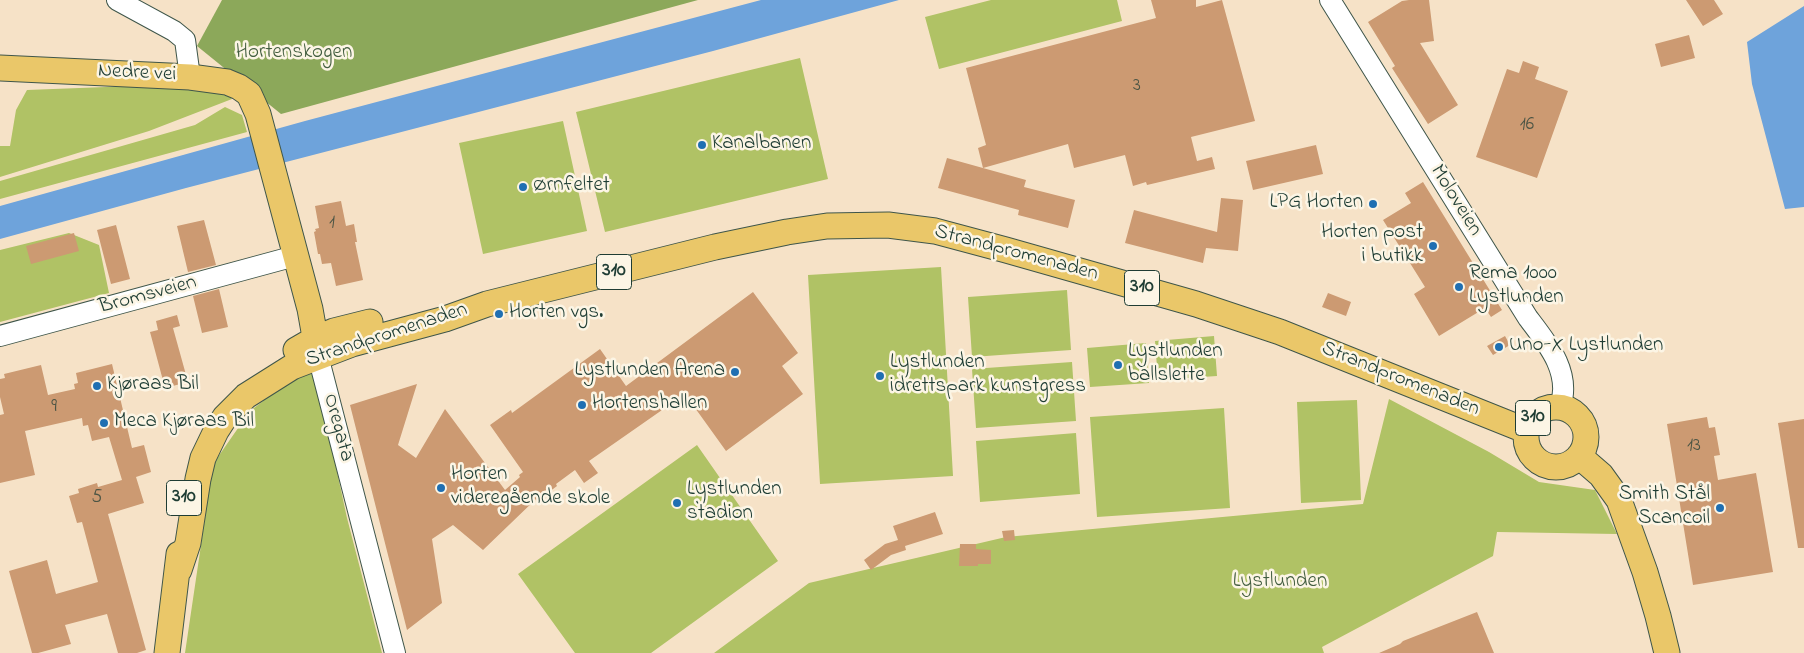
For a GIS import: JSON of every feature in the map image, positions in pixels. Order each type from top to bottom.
[{"type":"main road","name":"Nedre vei","points":[[0,68],[190,77],[227,82],[239,86],[249,94],[258,114],[274,174]]},
{"type":"main road","name":"Oregata","points":[[274,174],[310,309],[317,348]]},
{"type":"main road","name":"Strandpromenaden","points":[[168,653],[179,570],[188,543],[198,479],[204,458],[211,440],[225,416],[254,389],[292,367],[317,348],[370,339],[445,319],[487,304],[715,247],[801,229],[852,224],[911,228],[1006,250],[1239,318],[1280,332],[1527,431]]},
{"type":"main road","name":"310","points":[[1560,407],[1576,415],[1582,422],[1586,439],[1584,448],[1572,463],[1552,467],[1543,464],[1529,450],[1526,441],[1527,431],[1530,422],[1535,416],[1551,408],[1560,407]]},
{"type":"main road","points":[[1579,456],[1601,474],[1620,500],[1643,566],[1667,653]]},
{"type":"street","points":[[117,0],[174,31],[185,40],[190,77]]},
{"type":"street","name":"Moloveien","points":[[1330,0],[1528,318],[1546,341],[1558,365],[1563,381],[1564,396],[1560,407]]},
{"type":"street","name":"Bromsveien","points":[[0,336],[295,256]]},
{"type":"street","name":"Oregata","points":[[317,348],[394,653]]},
{"type":"green space","name":"Hortenskogen","points":[[222,0],[698,0],[281,114],[197,46]]},
{"type":"green space","points":[[991,0],[1117,0],[1122,21],[939,69],[925,17]]},
{"type":"green space","name":"Kanalbanen","points":[[800,58],[828,179],[605,232],[576,112]]},
{"type":"green space","points":[[158,85],[221,89],[232,99],[149,131],[0,177],[0,146],[10,146],[16,110],[27,90]]},
{"type":"green space","points":[[225,107],[242,115],[247,132],[0,199],[0,181],[195,125]]},
{"type":"green space","name":"Ørnfeltet","points":[[563,121],[587,231],[483,254],[459,143]]},
{"type":"green space","points":[[69,233],[99,245],[109,293],[0,322],[0,250]]},
{"type":"green space","name":"Lystlunden idrettspark kunstgress","points":[[941,267],[953,476],[820,484],[808,275]]},
{"type":"green space","points":[[1067,290],[1071,350],[972,357],[968,297]]},
{"type":"green space","points":[[1214,336],[1217,376],[1158,380],[1155,341]]},
{"type":"green space","name":"Lystlunden ballslette","points":[[1146,343],[1149,383],[1090,387],[1087,348]]},
{"type":"green space","points":[[1072,362],[1076,421],[976,428],[972,369]]},
{"type":"green space","points":[[300,373],[310,373],[317,379],[347,518],[382,653],[185,653],[213,464],[250,411]]},
{"type":"green space","name":"Lystlunden","points":[[1389,399],[1489,452],[1539,482],[1595,490],[1617,534],[1497,532],[1493,556],[1322,647],[1324,653],[714,653],[809,583],[1006,537],[1363,504]]},
{"type":"green space","points":[[1357,400],[1361,500],[1301,503],[1297,402]]},
{"type":"green space","points":[[1224,408],[1230,508],[1097,517],[1090,417]]},
{"type":"green space","points":[[1076,433],[1080,494],[980,502],[976,441]]},
{"type":"green space","name":"Lystlunden stadion","points":[[697,445],[778,561],[651,653],[575,653],[518,574]]},
{"type":"water","points":[[761,0],[899,0],[0,239],[0,206],[305,121]]},
{"type":"water","points":[[1804,6],[1804,207],[1785,209],[1752,84],[1747,42]]},
{"type":"building","points":[[1151,0],[1196,0],[1196,7],[1222,0],[1255,121],[1191,137],[1197,161],[1212,157],[1215,169],[1147,185],[1146,182],[1133,186],[1125,155],[1074,168],[1068,144],[983,168],[978,148],[986,145],[966,68],[1156,18]]},
{"type":"building","points":[[1429,0],[1434,41],[1420,43],[1458,105],[1428,124],[1392,68],[1395,66],[1368,22],[1402,1]]},
{"type":"building","points":[[1686,0],[1714,0],[1723,14],[1703,26]]},
{"type":"building","points":[[1689,35],[1695,58],[1661,67],[1655,44]]},
{"type":"building","points":[[1523,61],[1539,67],[1535,79],[1568,91],[1537,178],[1476,157],[1507,69],[1519,73]]},
{"type":"building","points":[[1316,145],[1323,174],[1253,190],[1246,161]]},
{"type":"building","points":[[947,158],[1026,180],[1024,187],[1075,200],[1068,228],[1018,215],[1019,210],[938,188]]},
{"type":"building","points":[[1423,182],[1502,310],[1491,317],[1485,308],[1439,336],[1414,294],[1425,287],[1383,220],[1411,203],[1405,193]]},
{"type":"building","points":[[1221,198],[1243,200],[1238,251],[1206,248],[1203,263],[1125,243],[1134,210],[1217,232]]},
{"type":"building","points":[[341,201],[346,226],[354,224],[357,242],[355,242],[363,280],[336,286],[331,263],[322,264],[320,254],[318,254],[314,232],[316,231],[315,229],[319,228],[315,206]]},
{"type":"building","points":[[204,220],[216,265],[188,272],[177,226]]},
{"type":"building","points":[[116,225],[130,279],[111,284],[97,230]]},
{"type":"building","points":[[74,233],[79,251],[31,264],[26,246]]},
{"type":"building","points":[[219,289],[228,327],[202,333],[193,296]]},
{"type":"building","points":[[753,292],[798,353],[782,366],[803,394],[726,451],[685,394],[589,461],[598,473],[584,483],[575,470],[537,501],[536,499],[483,550],[453,525],[432,539],[442,603],[407,630],[350,405],[417,384],[398,445],[416,458],[445,409],[505,490],[523,472],[490,425],[511,410],[512,413],[600,349],[626,386]]},
{"type":"building","points":[[1328,293],[1351,302],[1346,316],[1322,307]]},
{"type":"building","points":[[177,315],[180,326],[173,328],[188,382],[165,388],[150,332],[158,330],[156,321]]},
{"type":"building","points":[[1505,336],[1510,345],[1493,355],[1487,346]]},
{"type":"building","points":[[112,364],[132,448],[144,445],[151,472],[136,477],[144,503],[108,514],[146,650],[137,653],[118,653],[107,614],[65,625],[71,644],[32,653],[9,571],[47,560],[56,594],[98,582],[82,522],[77,523],[69,496],[79,493],[78,489],[97,483],[98,487],[122,480],[109,437],[92,441],[88,425],[83,426],[82,418],[25,431],[35,475],[0,483],[0,415],[4,414],[0,397],[0,379],[5,378],[4,374],[41,365],[48,395],[75,389],[74,384],[78,383],[76,373]]},
{"type":"building","points":[[1707,417],[1709,428],[1715,427],[1720,455],[1714,456],[1718,480],[1756,473],[1773,572],[1693,585],[1667,424]]},
{"type":"building","points":[[1804,419],[1804,548],[1798,548],[1778,423]]},
{"type":"building","points":[[935,512],[943,534],[905,546],[906,550],[891,555],[871,570],[864,560],[885,544],[898,540],[893,526]]},
{"type":"building","points":[[1014,530],[1015,540],[1004,541],[1002,531]]},
{"type":"building","points":[[960,544],[976,544],[976,549],[991,550],[991,564],[959,566]]},
{"type":"building","points":[[1477,612],[1494,653],[1379,653],[1403,641]]},
{"type":"place","name":"Kanalbanen","points":[[702,145]]},
{"type":"place","name":"Ørnfeltet","points":[[523,187]]},
{"type":"place","name":"LPG Horten","points":[[1373,204]]},
{"type":"place","name":"Horten post i butikk","points":[[1433,246]]},
{"type":"place","name":"Rema 1000 Lystlunden","points":[[1459,287]]},
{"type":"place","name":"Horten vgs.","points":[[499,314]]},
{"type":"place","name":"Uno-X Lystlunden","points":[[1499,347]]},
{"type":"place","name":"Lystlunden ballslette","points":[[1118,365]]},
{"type":"place","name":"Lystlunden Arena","points":[[735,372]]},
{"type":"place","name":"Lystlunden idrettspark kunstgress","points":[[880,376]]},
{"type":"place","name":"Kjøraas Bil","points":[[97,386]]},
{"type":"place","name":"Hortenshallen","points":[[582,405]]},
{"type":"place","name":"Meca Kjøraas Bil","points":[[104,423]]},
{"type":"place","name":"Horten videregående skole","points":[[441,488]]},
{"type":"place","name":"Lystlunden stadion","points":[[677,503]]},
{"type":"place","name":"Smith Stål Scancoil","points":[[1720,508]]}]
